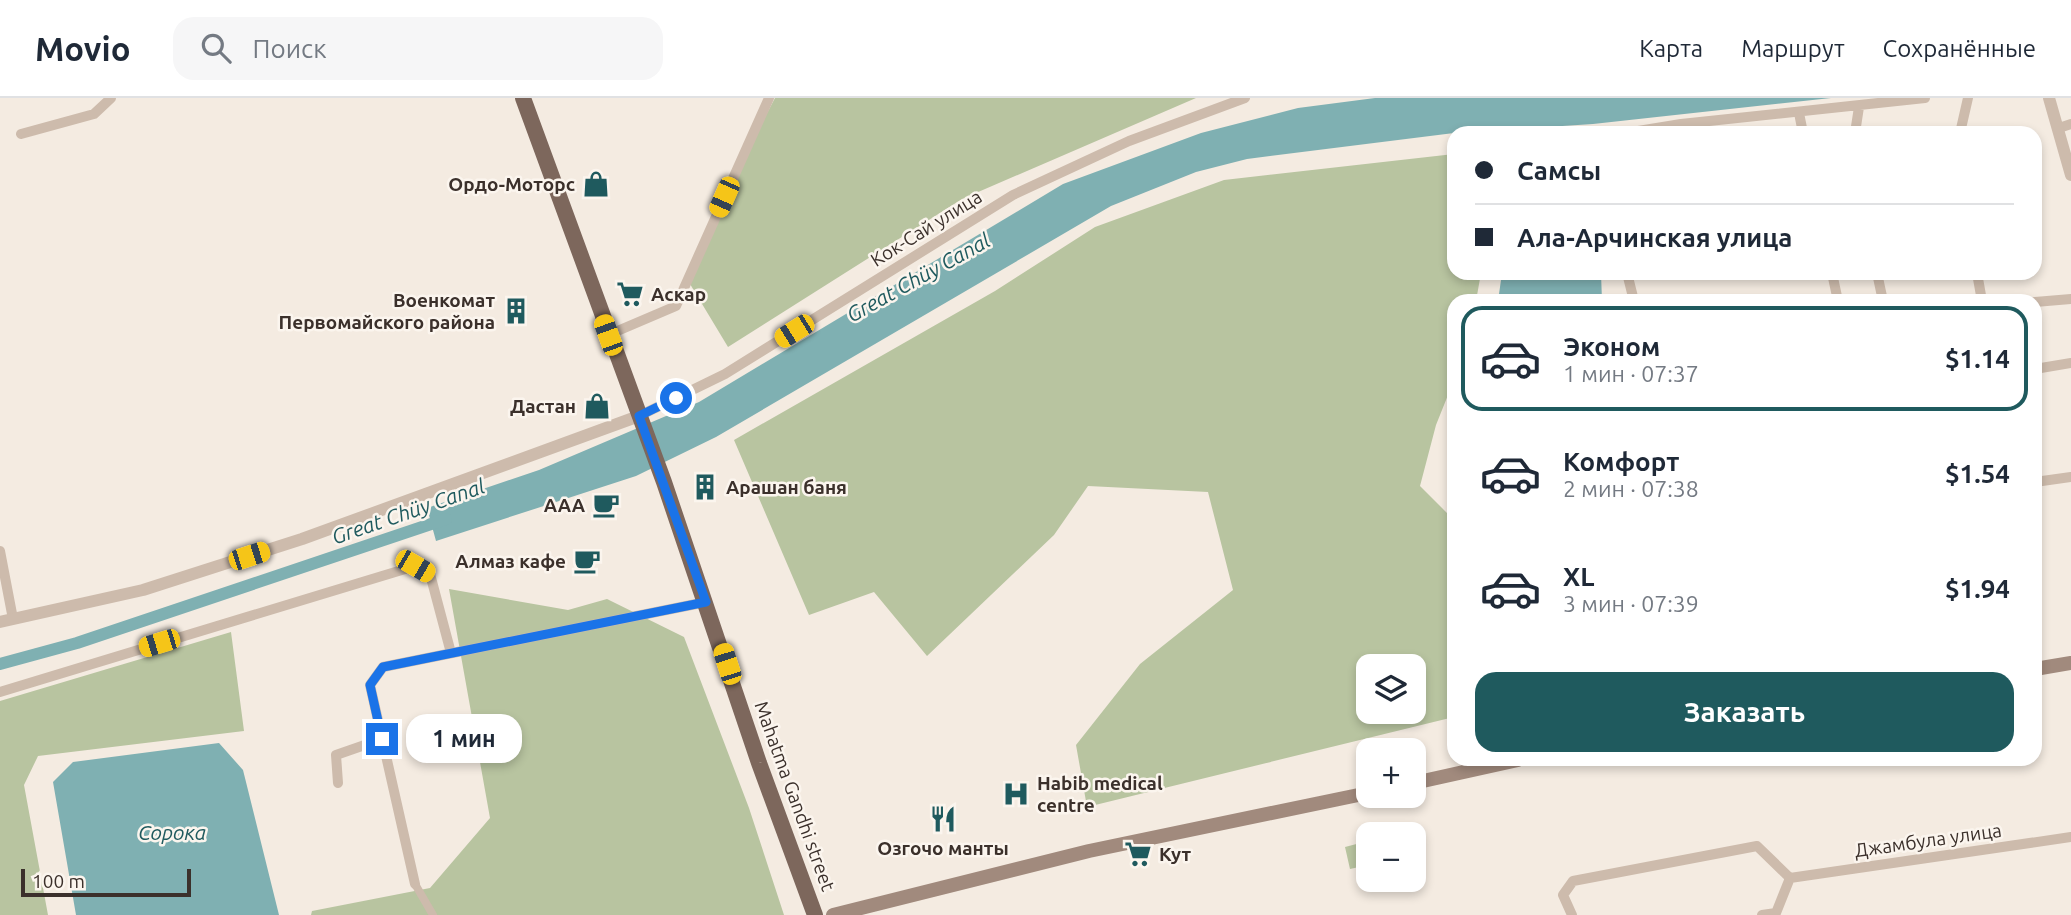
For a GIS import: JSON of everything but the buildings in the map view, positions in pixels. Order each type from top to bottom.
[{"type":"main road","name":"Mahatma Gandhi street","points":[[523,98],[664,482],[759,763],[815,915]]},
{"type":"main road","points":[[2042,668],[2071,663]]},
{"type":"main road","points":[[1426,780],[1491,766]]},
{"type":"main road","points":[[833,915],[1089,850],[1356,795]]},
{"type":"street","points":[[21,134],[94,114],[111,98]]},
{"type":"street","points":[[608,335],[676,306],[769,98]]},
{"type":"street","name":"Кок-Сай улица","points":[[639,416],[725,374],[1013,195],[1129,141],[1245,98]]},
{"type":"street","points":[[1669,126],[1925,98]]},
{"type":"street","points":[[1962,126],[1968,98]]},
{"type":"street","points":[[2049,98],[2065,126],[2071,175]]},
{"type":"street","points":[[1856,126],[1859,107]]},
{"type":"street","points":[[1799,113],[1802,126]]},
{"type":"street","points":[[2042,301],[2071,299]]},
{"type":"street","points":[[2042,368],[2071,363]]},
{"type":"street","points":[[0,551],[6,621],[156,586],[313,535],[639,416]]},
{"type":"street","points":[[2042,481],[2071,477]]},
{"type":"street","points":[[0,692],[415,566],[430,574],[451,653]]},
{"type":"street","points":[[433,915],[415,884],[370,685],[383,667],[706,602]]},
{"type":"street","points":[[338,783],[337,755],[382,739]]},
{"type":"street","name":"Джамбула улица","points":[[1790,878],[2071,837]]},
{"type":"street","points":[[1572,915],[1563,895],[1573,881],[1758,846],[1790,878],[1776,913],[1762,915]]},
{"type":"green space","points":[[775,98],[1196,98],[962,199],[728,347],[690,284],[754,138]]},
{"type":"green space","points":[[1447,155],[1447,280],[1480,280],[1477,294],[1447,294],[1447,398],[1436,425],[1420,486],[1447,513],[1447,719],[1426,724],[1426,654],[1356,654],[1356,724],[1425,724],[1368,738],[1356,738],[1356,741],[1087,807],[1076,745],[1140,664],[1233,590],[1208,492],[1088,486],[1054,535],[927,656],[874,592],[809,615],[734,440],[995,291],[1095,227],[1224,180]]},
{"type":"green space","points":[[449,589],[568,610],[607,599],[684,637],[749,808],[784,915],[311,915],[312,911],[430,888],[490,818]]},
{"type":"green space","points":[[231,632],[244,731],[38,756],[24,785],[48,915],[0,915],[0,701]]},
{"type":"green space","points":[[1356,844],[1356,868],[1350,869],[1345,847]]},
{"type":"water","points":[[1375,98],[1831,98],[1593,124],[1447,126],[1447,134],[1247,159],[1196,172],[1111,206],[716,437],[636,476],[436,541],[427,508],[539,470],[699,402],[1063,184],[1201,133],[1298,108]]},
{"type":"water","points":[[1501,280],[1601,280],[1602,294],[1499,294]]},
{"type":"water","name":"Сорока","points":[[219,743],[243,770],[279,915],[76,915],[53,782],[73,762]]},
{"type":"waterway","name":"Great Chüy Canal","points":[[0,664],[77,643],[446,519]]},
{"type":"place","name":"Ордо-Моторс","points":[[596,184]]},
{"type":"place","name":"Аскар","points":[[630,294]]},
{"type":"place","name":"Военкомат Первомайского района","points":[[516,311]]},
{"type":"place","name":"Дастан","points":[[597,406]]},
{"type":"place","name":"Арашан баня","points":[[705,487]]},
{"type":"place","name":"ААА","points":[[606,505]]},
{"type":"place","name":"Алмаз кафе","points":[[587,561]]},
{"type":"place","name":"Habib medical centre","points":[[1016,794]]},
{"type":"place","name":"Озгочо манты","points":[[943,819]]},
{"type":"place","name":"Кут","points":[[1138,854]]},
{"type":"route","points":[[382,739],[370,685],[383,667],[706,602],[639,416],[676,398]]}]
